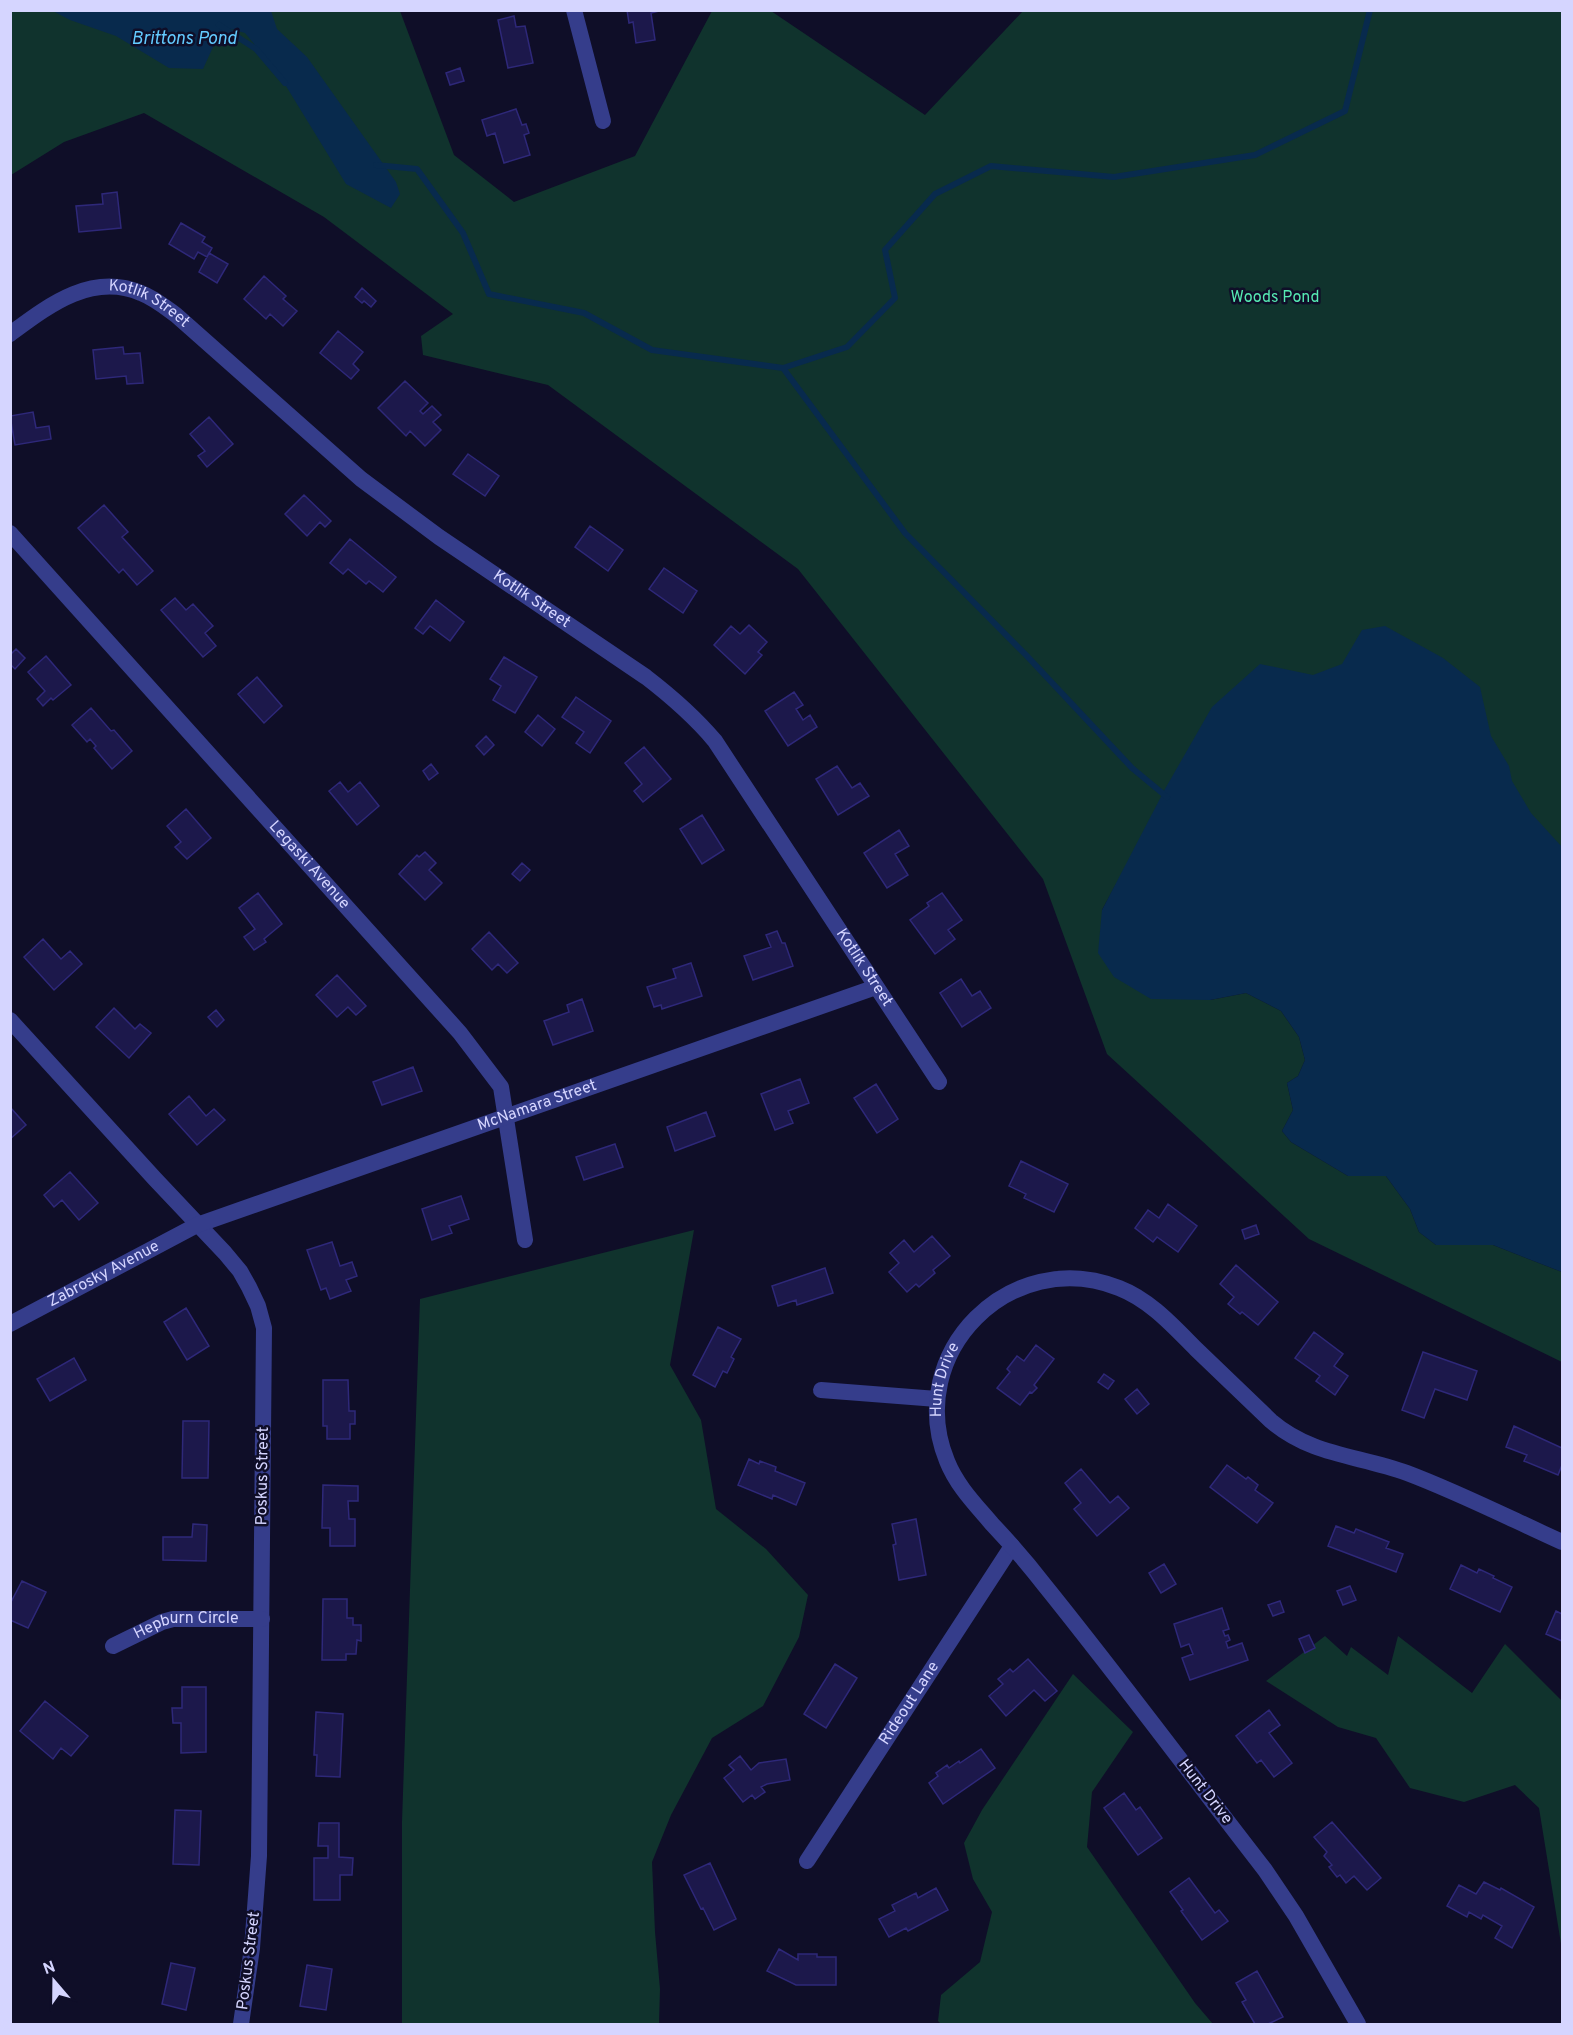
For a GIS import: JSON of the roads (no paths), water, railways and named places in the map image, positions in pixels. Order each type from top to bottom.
[{"type":"street","points":[[574,10],[603,121]]},
{"type":"street","name":"Kotlik Street","points":[[10,334],[60,299],[81,290],[104,286],[125,288],[142,293],[176,315],[361,479],[439,537],[674,698],[714,741],[939,1082]]},
{"type":"street","name":"Legaski Avenue","points":[[10,532],[460,1033],[501,1087],[525,1240]]},
{"type":"street","name":"McNamara Street","points":[[197,1225],[876,987]]},
{"type":"street","name":"Poskus Street","points":[[10,1020],[240,1271],[258,1306],[264,1328],[259,1856],[252,1948],[241,2025]]},
{"type":"street","name":"Zabrosky Avenue","points":[[10,1324],[197,1225]]},
{"type":"street","name":"Hunt Drive","points":[[1358,2025],[1296,1916],[1265,1870],[1058,1602],[955,1479],[942,1449],[938,1432],[937,1399],[944,1367],[969,1324],[994,1302],[1023,1287],[1055,1279],[1072,1278],[1105,1283],[1120,1288],[1149,1305],[1271,1421],[1300,1442],[1427,1481],[1563,1542]]},
{"type":"street","points":[[821,1390],[937,1399]]},
{"type":"street","name":"Rideout Lane","points":[[807,1861],[1012,1546]]},
{"type":"street","name":"Hepburn Circle","points":[[113,1646],[173,1619],[262,1619]]},
{"type":"water","name":"Brittons Pond","points":[[53,11],[271,11],[277,29],[307,57],[396,182],[400,194],[391,208],[346,184],[278,73],[245,33],[227,28],[219,34],[203,69],[169,68],[116,36],[70,20]]},
{"type":"water","points":[[1385,626],[1443,658],[1480,687],[1491,736],[1509,766],[1512,781],[1531,813],[1562,847],[1562,1272],[1493,1245],[1436,1245],[1419,1232],[1410,1209],[1386,1176],[1348,1176],[1291,1142],[1282,1131],[1293,1110],[1287,1083],[1298,1076],[1305,1060],[1299,1037],[1281,1011],[1246,993],[1210,1000],[1151,999],[1114,977],[1098,953],[1102,910],[1165,789],[1212,707],[1260,664],[1313,675],[1342,664],[1362,630]]},
{"type":"waterway","points":[[783,368],[847,347],[895,298],[885,250],[935,194],[991,166],[1114,177],[1255,155],[1345,111],[1370,10]]},
{"type":"waterway","points":[[219,25],[256,49],[285,83]]},
{"type":"waterway","points":[[376,165],[417,169],[463,233],[489,294],[584,313],[652,350],[783,368],[905,533],[1026,655],[1132,768],[1167,797]]},
{"type":"park label","name":"Woods Pond","points":[[1275,298]]}]
